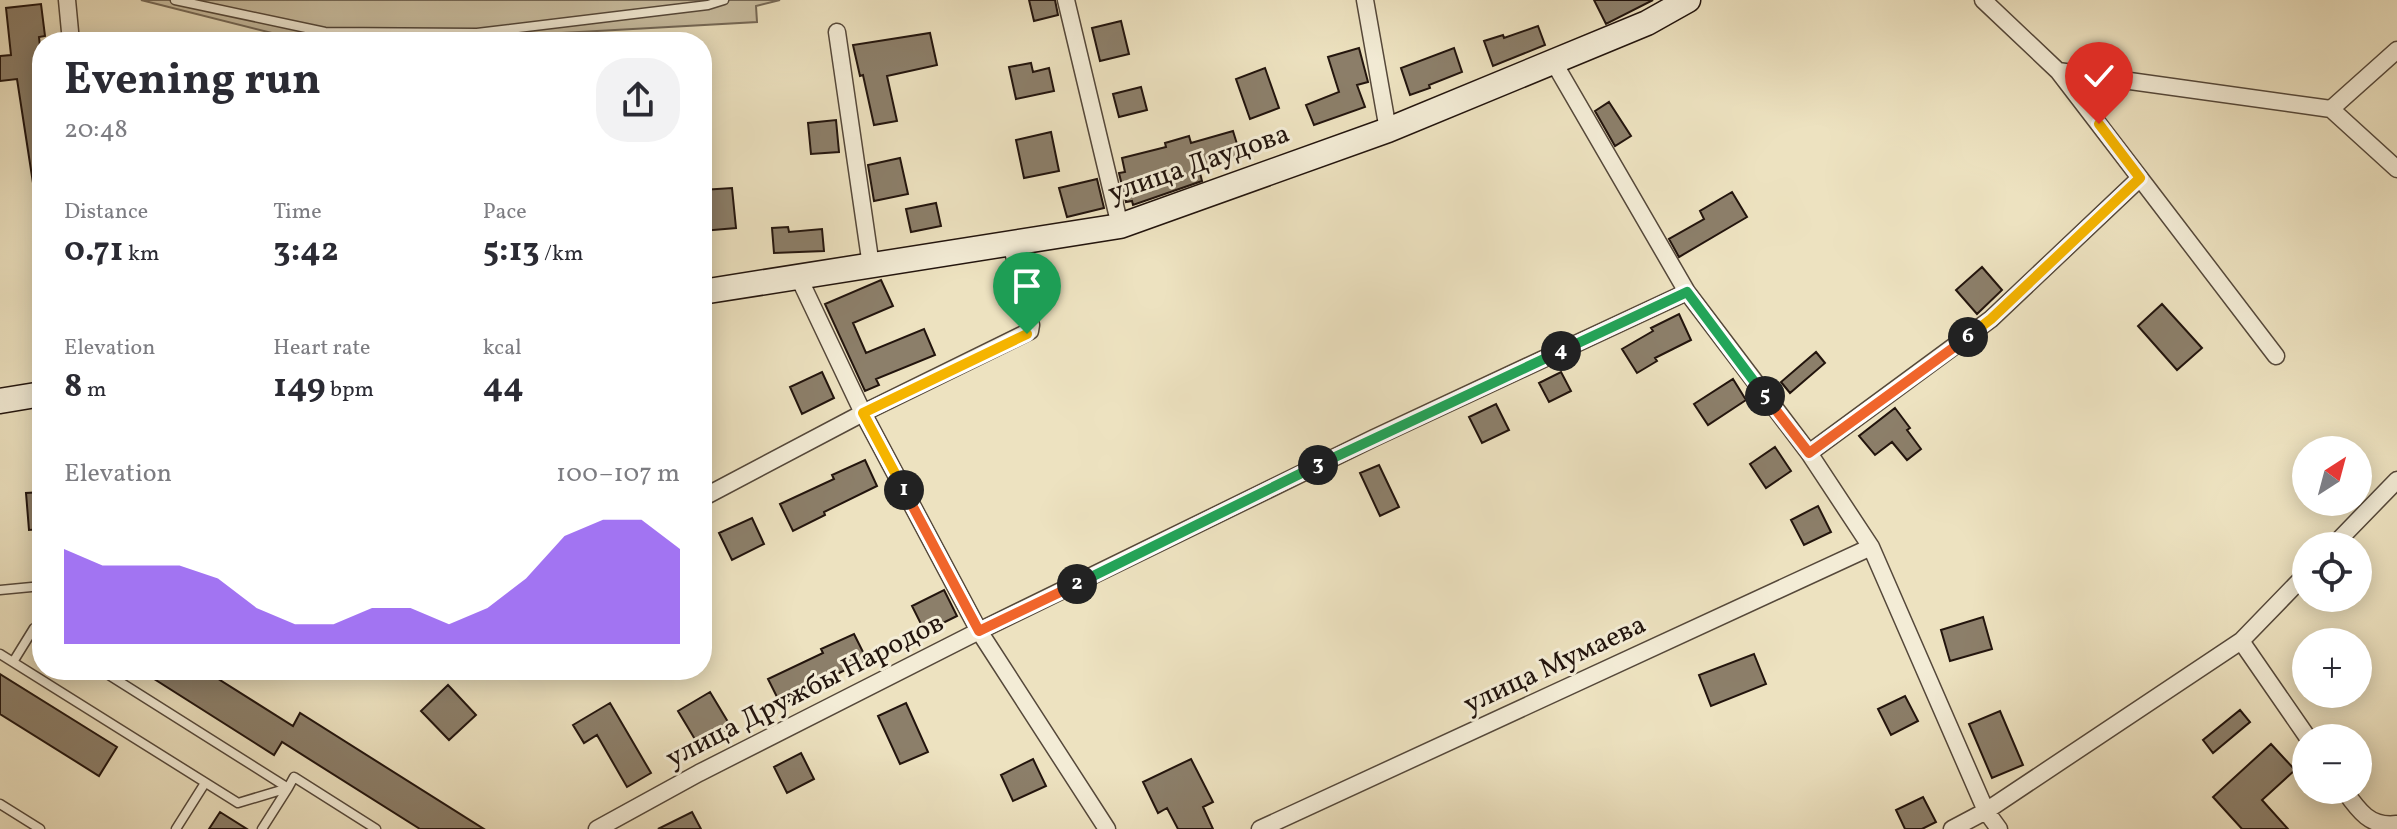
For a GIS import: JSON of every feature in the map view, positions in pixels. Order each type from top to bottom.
[{"type":"street","points":[[67,0],[70,32]]},
{"type":"street","points":[[1066,0],[1120,226]]},
{"type":"street","points":[[1365,0],[1388,130]]},
{"type":"street","name":"улица Даудова","points":[[712,291],[1120,226],[1388,130],[1647,23],[1688,0]]},
{"type":"street","points":[[1983,0],[2058,71],[2276,356]]},
{"type":"street","points":[[837,32],[871,266]]},
{"type":"street","points":[[2331,109],[2397,50]]},
{"type":"street","points":[[1553,61],[1687,292],[1809,453],[1871,547],[1986,811],[1999,829]]},
{"type":"street","points":[[2058,71],[2331,109],[2397,169]]},
{"type":"street","points":[[1809,453],[1991,319],[2140,178]]},
{"type":"street","points":[[712,493],[863,413],[1030,331],[1011,243]]},
{"type":"street","points":[[799,278],[863,413],[979,631],[1107,829]]},
{"type":"street","name":"улица Дружбы Народов","points":[[597,829],[699,773],[979,631],[1374,438],[1687,292]]},
{"type":"street","points":[[0,401],[32,396]]},
{"type":"street","points":[[2347,532],[2397,480]]},
{"type":"street","name":"улица Мумаева","points":[[1260,829],[1871,547]]},
{"type":"street","points":[[1952,829],[1986,811],[2241,641],[2292,588]]},
{"type":"street","points":[[2241,641],[2298,724]]},
{"type":"street","points":[[2353,804],[2371,822],[2397,824]]},
{"type":"lane","points":[[175,0],[325,32]]},
{"type":"lane","points":[[471,32],[708,5],[724,0]]},
{"type":"lane","points":[[0,590],[32,587]]},
{"type":"lane","points":[[13,662],[32,631]]},
{"type":"lane","points":[[0,654],[32,674]]},
{"type":"lane","points":[[42,680],[238,803],[288,788]]},
{"type":"lane","points":[[117,680],[288,788]]},
{"type":"lane","points":[[262,829],[294,777],[376,829]]},
{"type":"lane","points":[[176,829],[205,783]]},
{"type":"lane","points":[[0,804],[40,829]]},
{"type":"shaded area","points":[[141,0],[780,0],[756,6],[757,22],[580,32],[268,32]]},
{"type":"building","points":[[1029,0],[1055,0],[1058,15],[1034,21]]},
{"type":"building","points":[[1594,0],[1653,0],[1606,24]]},
{"type":"building","points":[[41,4],[44,32],[32,32],[32,176],[17,79],[0,81],[0,56],[11,55],[6,8]]},
{"type":"building","points":[[1121,21],[1129,54],[1100,61],[1092,28]]},
{"type":"building","points":[[1538,26],[1545,45],[1493,66],[1484,41],[1503,35],[1504,38]]},
{"type":"building","points":[[930,33],[937,65],[887,76],[897,121],[874,125],[853,45]]},
{"type":"building","points":[[1359,48],[1368,82],[1357,85],[1365,107],[1314,125],[1306,105],[1339,92],[1328,57]]},
{"type":"building","points":[[1454,48],[1462,72],[1410,95],[1401,68]]},
{"type":"building","points":[[1031,63],[1033,72],[1049,68],[1054,91],[1016,99],[1009,67]]},
{"type":"building","points":[[1265,68],[1279,108],[1250,119],[1236,79]]},
{"type":"building","points":[[1141,87],[1147,110],[1119,117],[1113,94]]},
{"type":"building","points":[[1609,102],[1631,136],[1615,146],[1595,111]]},
{"type":"building","points":[[836,120],[839,152],[811,154],[808,123]]},
{"type":"building","points":[[1233,131],[1241,157],[1199,169],[1202,181],[1133,205],[1132,201],[1126,202],[1119,173],[1125,172],[1122,158],[1166,147],[1165,143],[1189,136],[1191,143]]},
{"type":"building","points":[[1051,132],[1059,171],[1024,178],[1016,140]]},
{"type":"building","points":[[900,158],[908,194],[874,201],[868,165]]},
{"type":"building","points":[[1097,179],[1104,208],[1067,217],[1059,188]]},
{"type":"building","points":[[732,188],[736,228],[712,230],[712,189]]},
{"type":"building","points":[[1732,192],[1747,217],[1679,257],[1669,239],[1704,219],[1700,211]]},
{"type":"building","points":[[936,203],[941,226],[911,232],[906,209]]},
{"type":"building","points":[[788,227],[789,232],[822,229],[824,251],[774,253],[772,228]]},
{"type":"building","points":[[1982,267],[2002,290],[1977,314],[1956,290]]},
{"type":"building","points":[[881,280],[893,306],[853,323],[866,353],[924,329],[935,355],[876,379],[879,385],[865,391],[825,304]]},
{"type":"building","points":[[2162,304],[2202,348],[2177,370],[2138,326]]},
{"type":"building","points":[[1679,314],[1691,340],[1655,358],[1657,361],[1637,373],[1622,349],[1653,331],[1651,328]]},
{"type":"building","points":[[1816,352],[1825,363],[1790,393],[1781,382]]},
{"type":"building","points":[[822,372],[834,398],[802,414],[790,387]]},
{"type":"building","points":[[1561,372],[1571,391],[1549,402],[1539,383]]},
{"type":"building","points":[[1733,379],[1746,400],[1708,425],[1694,404]]},
{"type":"building","points":[[1496,404],[1509,430],[1482,443],[1469,417]]},
{"type":"building","points":[[1895,408],[1921,449],[1907,460],[1892,442],[1875,455],[1859,436]]},
{"type":"building","points":[[1775,447],[1791,471],[1766,488],[1750,464]]},
{"type":"building","points":[[865,460],[877,486],[793,531],[780,504],[834,479],[832,475]]},
{"type":"building","points":[[1379,465],[1399,507],[1380,516],[1360,473]]},
{"type":"building","points":[[26,493],[32,493],[32,530],[29,530]]},
{"type":"building","points":[[1818,506],[1831,532],[1804,545],[1791,520]]},
{"type":"building","points":[[752,518],[764,544],[732,560],[719,533]]},
{"type":"building","points":[[944,590],[957,616],[925,632],[912,606]]},
{"type":"building","points":[[1983,617],[1992,649],[1950,661],[1941,630]]},
{"type":"building","points":[[854,634],[867,660],[811,686],[813,690],[781,705],[768,679],[823,653],[821,649]]},
{"type":"building","points":[[1754,654],[1766,684],[1711,706],[1699,675]]},
{"type":"building","points":[[0,674],[117,747],[99,776],[0,714]]},
{"type":"building","points":[[156,680],[220,680],[293,726],[300,713],[484,829],[420,829],[282,742],[274,755]]},
{"type":"building","points":[[448,685],[476,715],[449,740],[421,711]]},
{"type":"building","points":[[710,692],[731,727],[699,746],[678,711]]},
{"type":"building","points":[[1905,696],[1918,721],[1891,735],[1878,709]]},
{"type":"building","points":[[610,703],[651,773],[627,787],[597,735],[584,743],[573,725]]},
{"type":"building","points":[[906,703],[928,752],[900,764],[878,716]]},
{"type":"building","points":[[2240,710],[2250,722],[2213,753],[2203,740]]},
{"type":"building","points":[[2000,711],[2023,765],[1992,778],[1969,724]]},
{"type":"building","points":[[2271,744],[2292,767],[2292,773],[2262,800],[2288,829],[2242,829],[2213,797]]},
{"type":"building","points":[[801,753],[814,779],[787,793],[774,767]]},
{"type":"building","points":[[1033,759],[1046,786],[1013,801],[1001,775]]},
{"type":"building","points":[[1191,759],[1213,802],[1203,807],[1213,829],[1178,829],[1167,808],[1158,813],[1143,782]]},
{"type":"building","points":[[1923,797],[1936,822],[1922,829],[1905,829],[1896,810]]},
{"type":"building","points":[[220,812],[247,829],[209,829]]},
{"type":"building","points":[[692,812],[701,829],[658,829]]},
{"type":"route","points":[[1027,334],[863,413],[979,631],[1374,438],[1687,292],[1809,453],[1991,319],[2140,178],[2099,124]]}]
